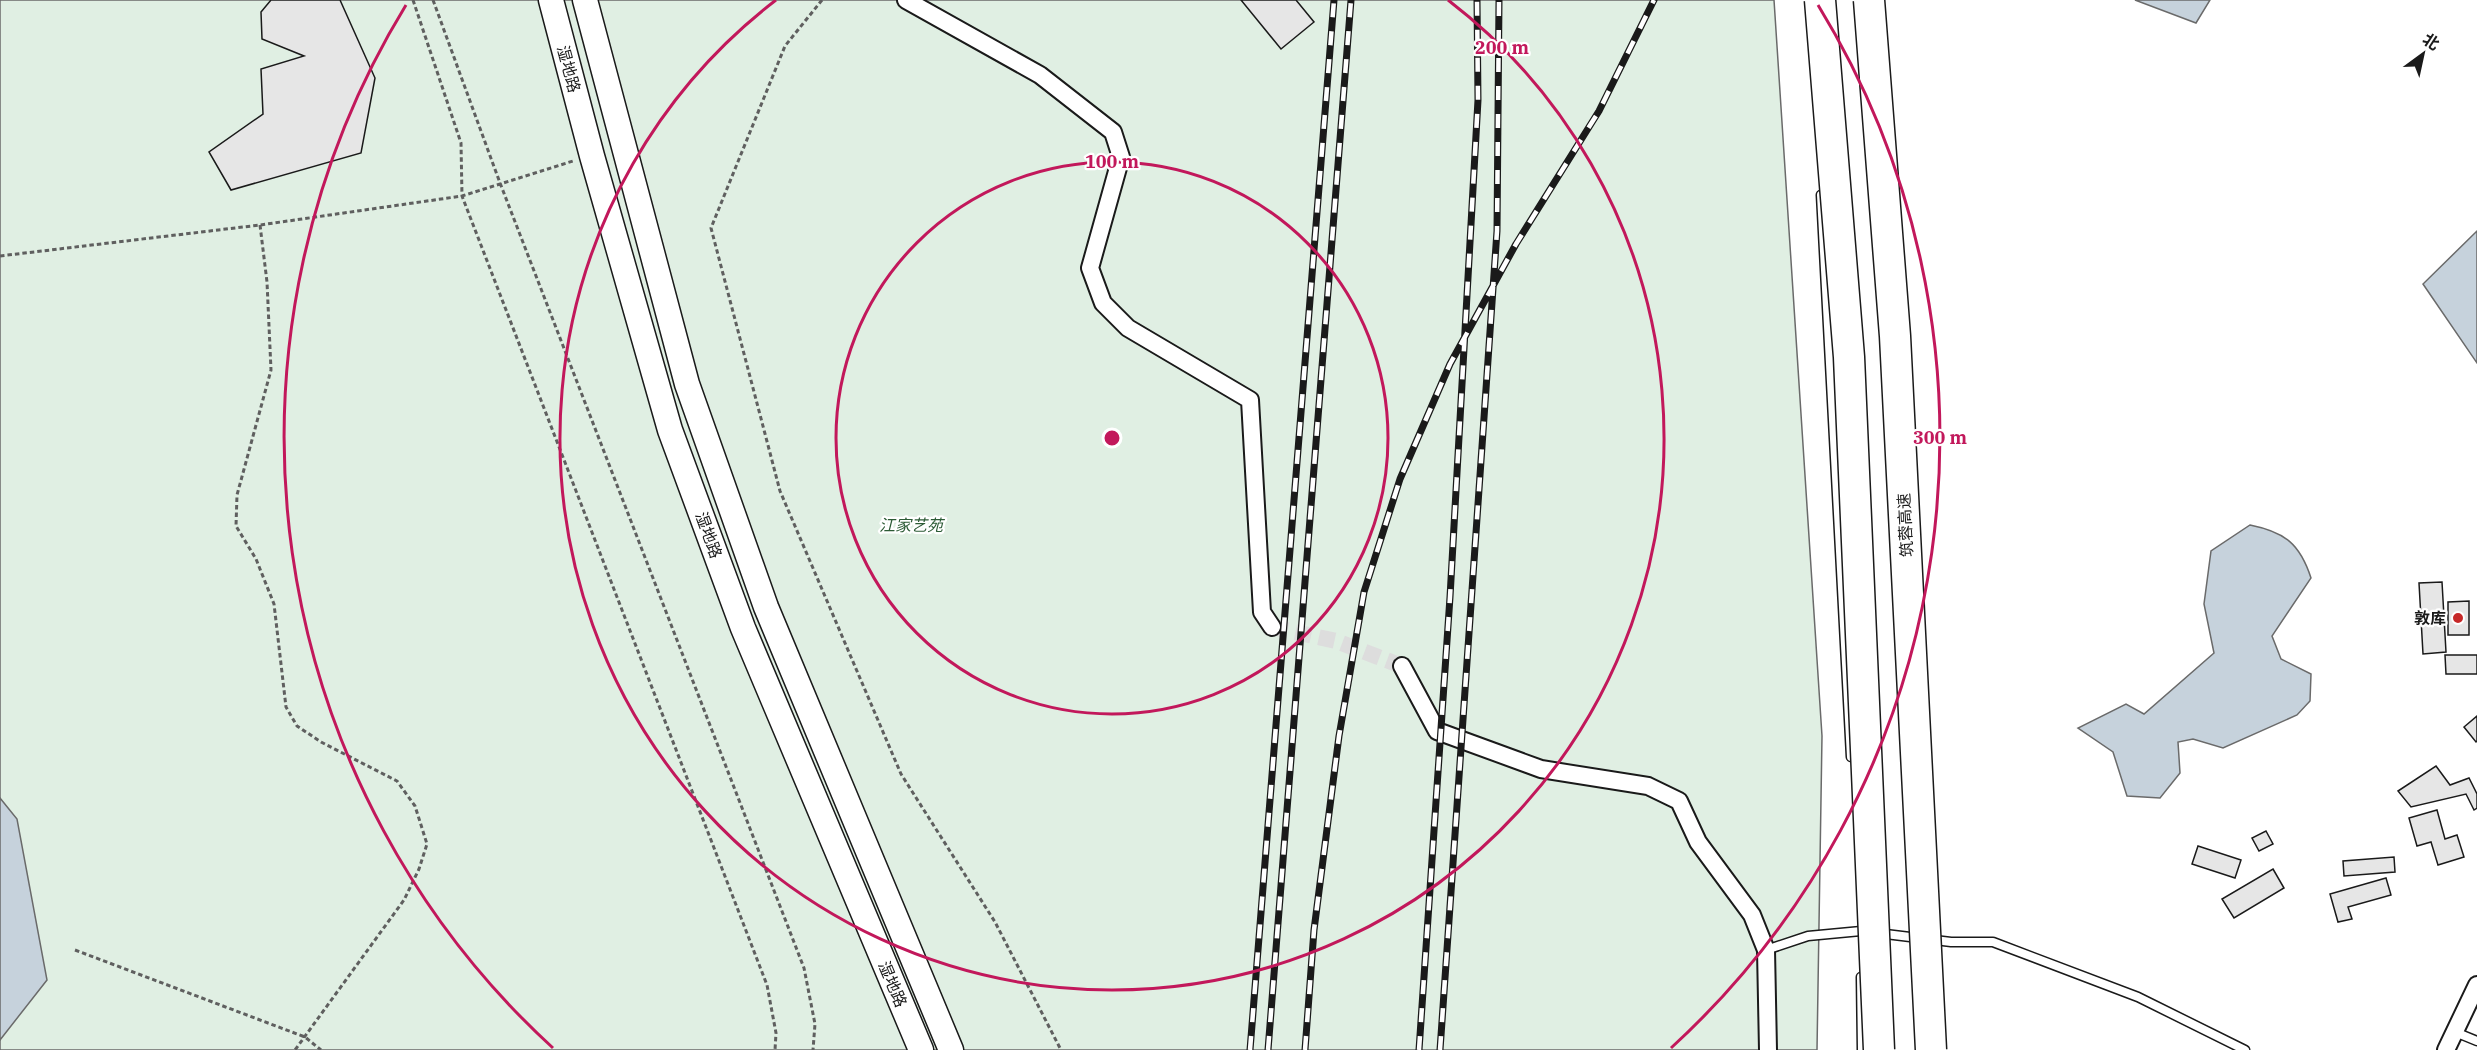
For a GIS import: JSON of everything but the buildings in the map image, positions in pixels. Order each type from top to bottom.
[{"type":"highway","name":"筑蓉高速","points":[[1869,0],[1895,336],[1931,1050]]},
{"type":"highway","points":[[1814,9],[1849,357],[1879,1050]]},
{"type":"street","name":"湿地路","points":[[551,0],[592,156],[670,430],[742,628],[921,1050]]},
{"type":"street","name":"湿地路","points":[[585,0],[687,384],[766,606],[951,1050]]},
{"type":"street","points":[[906,0],[1040,75],[1113,132],[1121,157],[1090,268],[1103,303],[1128,328],[1250,400],[1262,612],[1272,627]]},
{"type":"street","points":[[1402,666],[1437,731],[1541,770],[1648,786],[1679,801],[1698,842],[1752,915],[1766,950],[1768,1050]]},
{"type":"street","points":[[2446,1050],[2477,985]]},
{"type":"lane","points":[[1821,189],[1852,766]]},
{"type":"lane","points":[[1860,919],[1861,942]]},
{"type":"lane","points":[[1766,950],[1808,936],[1861,931],[1951,942],[1994,942],[2138,997],[2245,1050]]},
{"type":"lane","points":[[1861,966],[1862,1050]]},
{"type":"lane","points":[[2455,1032],[2477,1041]]},
{"type":"path","points":[[413,0],[461,143],[462,196],[766,985],[776,1033],[775,1050]]},
{"type":"path","points":[[433,0],[500,183],[804,968],[815,1024],[813,1050]]},
{"type":"path","points":[[822,0],[785,46],[711,228],[780,491],[789,513],[901,774],[995,922],[1061,1050]]},
{"type":"path","points":[[0,256],[260,225],[462,196],[592,156]]},
{"type":"path","points":[[260,225],[267,282],[271,370],[237,495],[236,526],[256,559],[274,604],[285,706],[297,726],[321,742],[397,781],[415,806],[427,844],[419,869],[404,900],[295,1050]]},
{"type":"path","points":[[75,950],[305,1037],[321,1050]]},
{"type":"green space","name":"江家艺苑","points":[[0,0],[1774,0],[1822,736],[1817,1050],[0,1050]]},
{"type":"shaded area","points":[[2135,0],[2210,0],[2196,23]]},
{"type":"shaded area","points":[[2477,231],[2477,363],[2423,284]]},
{"type":"shaded area","points":[[2250,525],[2273,531],[2290,541],[2307,566],[2311,578],[2272,636],[2281,659],[2311,674],[2310,701],[2297,715],[2223,748],[2193,739],[2178,742],[2180,773],[2160,798],[2127,796],[2113,752],[2078,728],[2126,704],[2144,714],[2214,653],[2204,604],[2211,551]]},
{"type":"shaded area","points":[[0,798],[17,819],[47,980],[0,1040]]},
{"type":"tunnel","points":[[1272,627],[1336,641],[1402,666]]},
{"type":"railway","points":[[1250,1050],[1334,0]]},
{"type":"railway","points":[[1268,1050],[1351,0]]},
{"type":"railway","points":[[1419,1050],[1450,597],[1478,100],[1477,0]]},
{"type":"railway","points":[[1440,1050],[1497,231],[1499,0]]},
{"type":"railway","points":[[1305,1050],[1314,930],[1339,736],[1364,592],[1400,479],[1450,364],[1516,244],[1599,111],[1654,0]]},
{"type":"place","name":"敦库","points":[[2458,618]]}]
